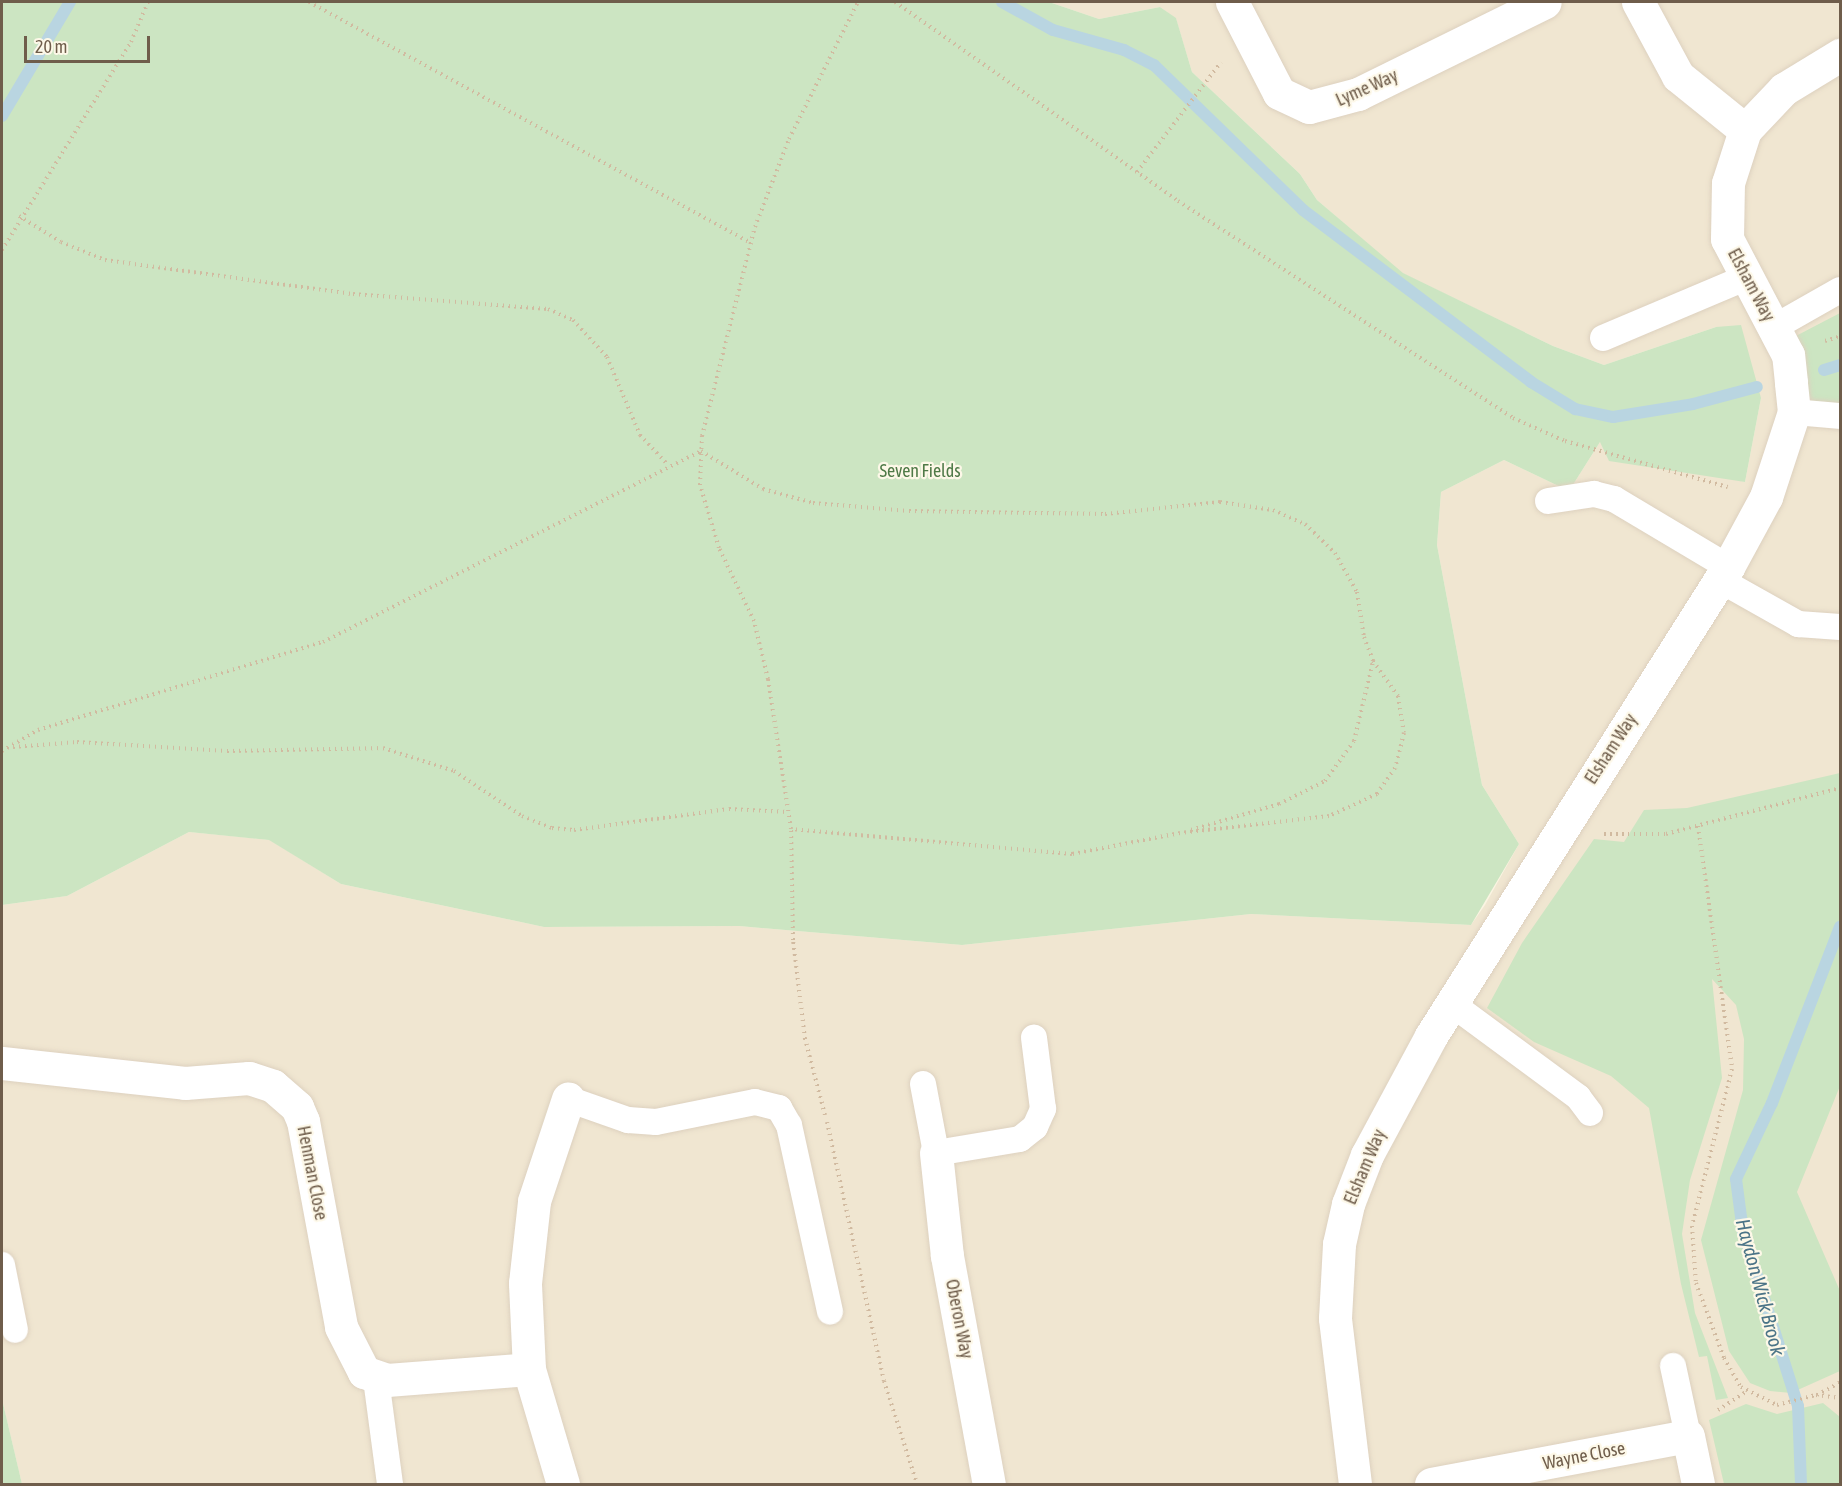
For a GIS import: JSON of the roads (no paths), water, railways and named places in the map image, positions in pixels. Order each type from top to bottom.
[{"type":"street","name":"Lyme Way","points":[[1232,2],[1279,93],[1309,107],[1358,94],[1545,2]]},
{"type":"street","points":[[1638,2],[1678,76],[1745,130]]},
{"type":"street","name":"Elsham Way","points":[[1355,1485],[1336,1349],[1339,1244],[1367,1155],[1452,1004],[1724,573],[1766,497],[1794,412],[1788,355],[1745,278],[1727,239],[1724,208],[1745,130],[1784,89],[1840,55]]},
{"type":"street","name":"Henman Close","points":[[2,1063],[185,1083],[249,1078],[282,1092],[303,1121],[341,1327],[356,1364],[376,1379]]},
{"type":"street","points":[[563,1485],[529,1369],[528,1239],[534,1201],[568,1099]]},
{"type":"street","name":"Oberon Way","points":[[936,1153],[947,1256],[989,1485]]},
{"type":"street","points":[[376,1379],[529,1369]]},
{"type":"street","points":[[1688,1436],[1698,1485]]},
{"type":"street","name":"Wayne Close","points":[[1431,1485],[1688,1436]]},
{"type":"lane","points":[[1603,338],[1745,278]]},
{"type":"lane","points":[[1773,328],[1840,290]]},
{"type":"lane","points":[[1794,412],[1840,416]]},
{"type":"lane","points":[[1548,501],[1594,494],[1614,499],[1798,624],[1840,627]]},
{"type":"lane","points":[[1452,1004],[1578,1097],[1590,1113]]},
{"type":"lane","points":[[923,1084],[936,1153],[1020,1139],[1035,1127],[1043,1109],[1034,1038]]},
{"type":"lane","points":[[568,1099],[628,1120],[657,1122],[755,1102],[779,1108],[789,1125],[830,1312]]},
{"type":"lane","points":[[2,1265],[15,1330]]},
{"type":"lane","points":[[1672,1366],[1688,1436]]},
{"type":"lane","points":[[376,1379],[390,1485]]},
{"type":"waterway","points":[[2,116],[70,2]]},
{"type":"waterway","points":[[1002,2],[1053,30],[1124,50],[1154,65],[1303,210],[1531,382],[1575,409],[1613,417],[1693,404],[1757,387]]},
{"type":"waterway","points":[[1824,370],[1840,365]]},
{"type":"waterway","name":"Haydon Wick Brook","points":[[1801,1484],[1798,1406],[1743,1232],[1736,1179],[1772,1103],[1840,927]]},
{"type":"park label","name":"Seven Fields","points":[[920,471]]}]
